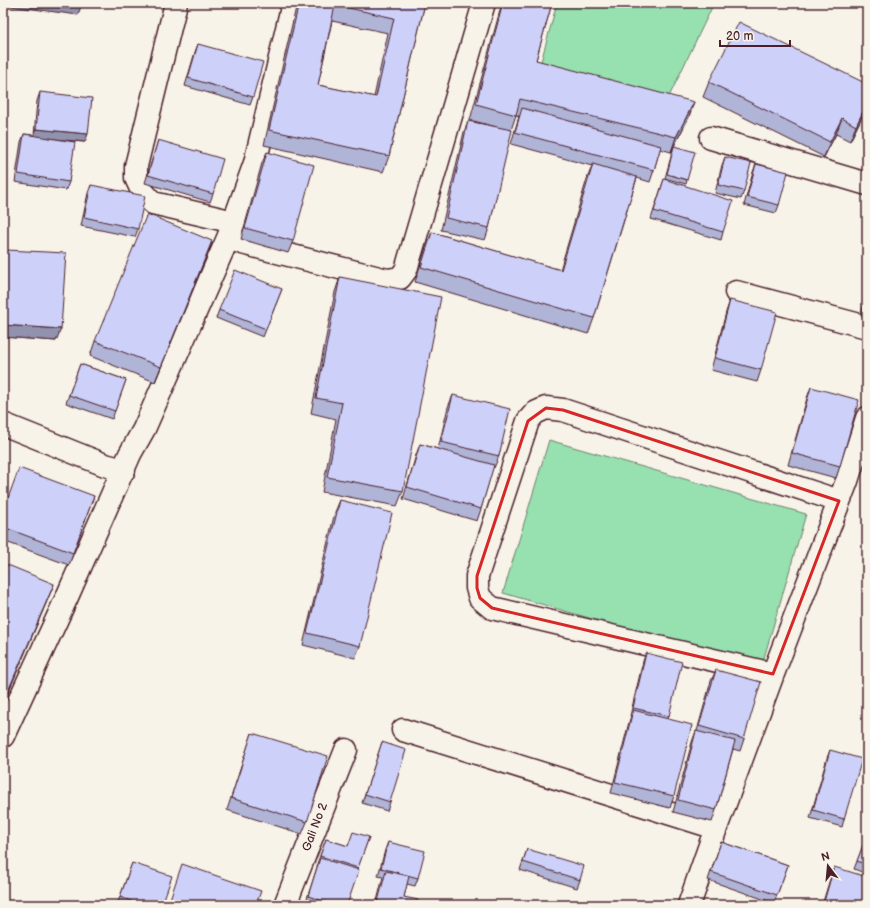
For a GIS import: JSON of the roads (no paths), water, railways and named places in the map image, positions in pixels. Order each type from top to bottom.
[{"type":"street","points":[[176,3],[136,166],[136,178],[142,191],[153,203],[231,230],[242,243],[387,280],[400,278],[406,270],[484,3]]},
{"type":"street","points":[[3,735],[60,593],[124,470],[130,454],[144,430],[231,230],[255,164],[293,3]]},
{"type":"street","points":[[711,138],[867,184]]},
{"type":"street","points":[[736,292],[867,327]]},
{"type":"street","points":[[773,674],[492,608],[480,598],[477,588],[477,576],[528,421],[535,413],[546,408],[563,410],[839,501]]},
{"type":"street","points":[[689,905],[773,674],[839,501],[867,418]]},
{"type":"street","points":[[3,424],[105,465],[124,470]]},
{"type":"street","points":[[403,730],[716,828]]},
{"type":"street","name":"Gali No 2","points":[[285,905],[346,750]]}]
